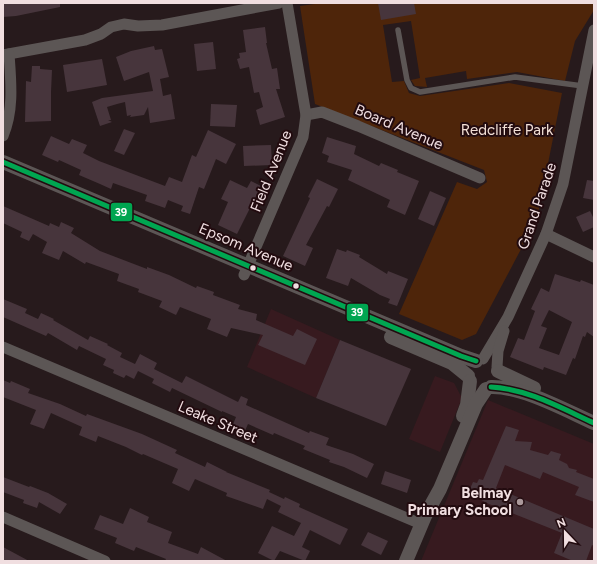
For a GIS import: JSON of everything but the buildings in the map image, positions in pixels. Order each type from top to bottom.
[{"type":"street","points":[[3,136],[11,106],[12,87],[6,55],[85,40],[101,34],[111,27],[124,24],[138,26],[162,25],[279,3]]},
{"type":"street","name":"Field Avenue","points":[[246,271],[303,137],[306,115],[287,3]]},
{"type":"street","name":"Grand Parade","points":[[498,369],[498,351],[508,317],[546,234],[563,184],[594,30]]},
{"type":"street","name":"Board Avenue","points":[[306,115],[322,112],[480,178]]},
{"type":"street","name":"Epsom Avenue","points":[[3,162],[452,363],[459,367],[469,379]]},
{"type":"street","name":"Epsom Avenue","points":[[3,171],[246,271],[461,356],[480,360]]},
{"type":"street","points":[[546,234],[594,257]]},
{"type":"street","name":"Grand Parade","points":[[480,360],[508,317]]},
{"type":"street","name":"Leake Street","points":[[3,347],[423,520]]},
{"type":"street","points":[[406,561],[423,520],[433,486],[465,410],[470,367],[480,360],[493,362],[498,369],[516,380],[594,414]]},
{"type":"street","points":[[423,520],[440,489],[476,404],[488,388],[494,385],[498,379],[498,369]]},
{"type":"street","points":[[469,379],[477,387],[502,387],[517,391],[594,423]]},
{"type":"street","points":[[3,517],[105,561]]},
{"type":"lane","points":[[398,30],[407,80],[411,88],[420,92],[515,77],[583,86]]},
{"type":"shaded area","points":[[271,309],[340,340],[316,398],[247,367]]},
{"type":"shaded area","points":[[435,376],[454,383],[462,398],[440,452],[409,439]]},
{"type":"shaded area","name":"Belmay Primary School","points":[[488,400],[594,444],[594,561],[421,561]]},
{"type":"green space","name":"Redcliffe Park","points":[[322,3],[594,3],[594,10],[575,41],[565,81],[517,72],[467,79],[466,71],[425,78],[427,87],[415,86],[411,80],[420,78],[411,21],[383,25],[392,82],[404,81],[409,93],[420,96],[509,83],[562,93],[537,219],[476,334],[462,340],[399,314],[457,182],[477,189],[487,182],[484,170],[315,104],[300,6]]},
{"type":"transit line","name":"39","points":[[3,162],[461,356],[476,361]]},
{"type":"transit line","name":"39","points":[[491,387],[518,391],[531,395],[594,423]]},
{"type":"place","name":"Belmay Primary School","points":[[520,502]]}]
